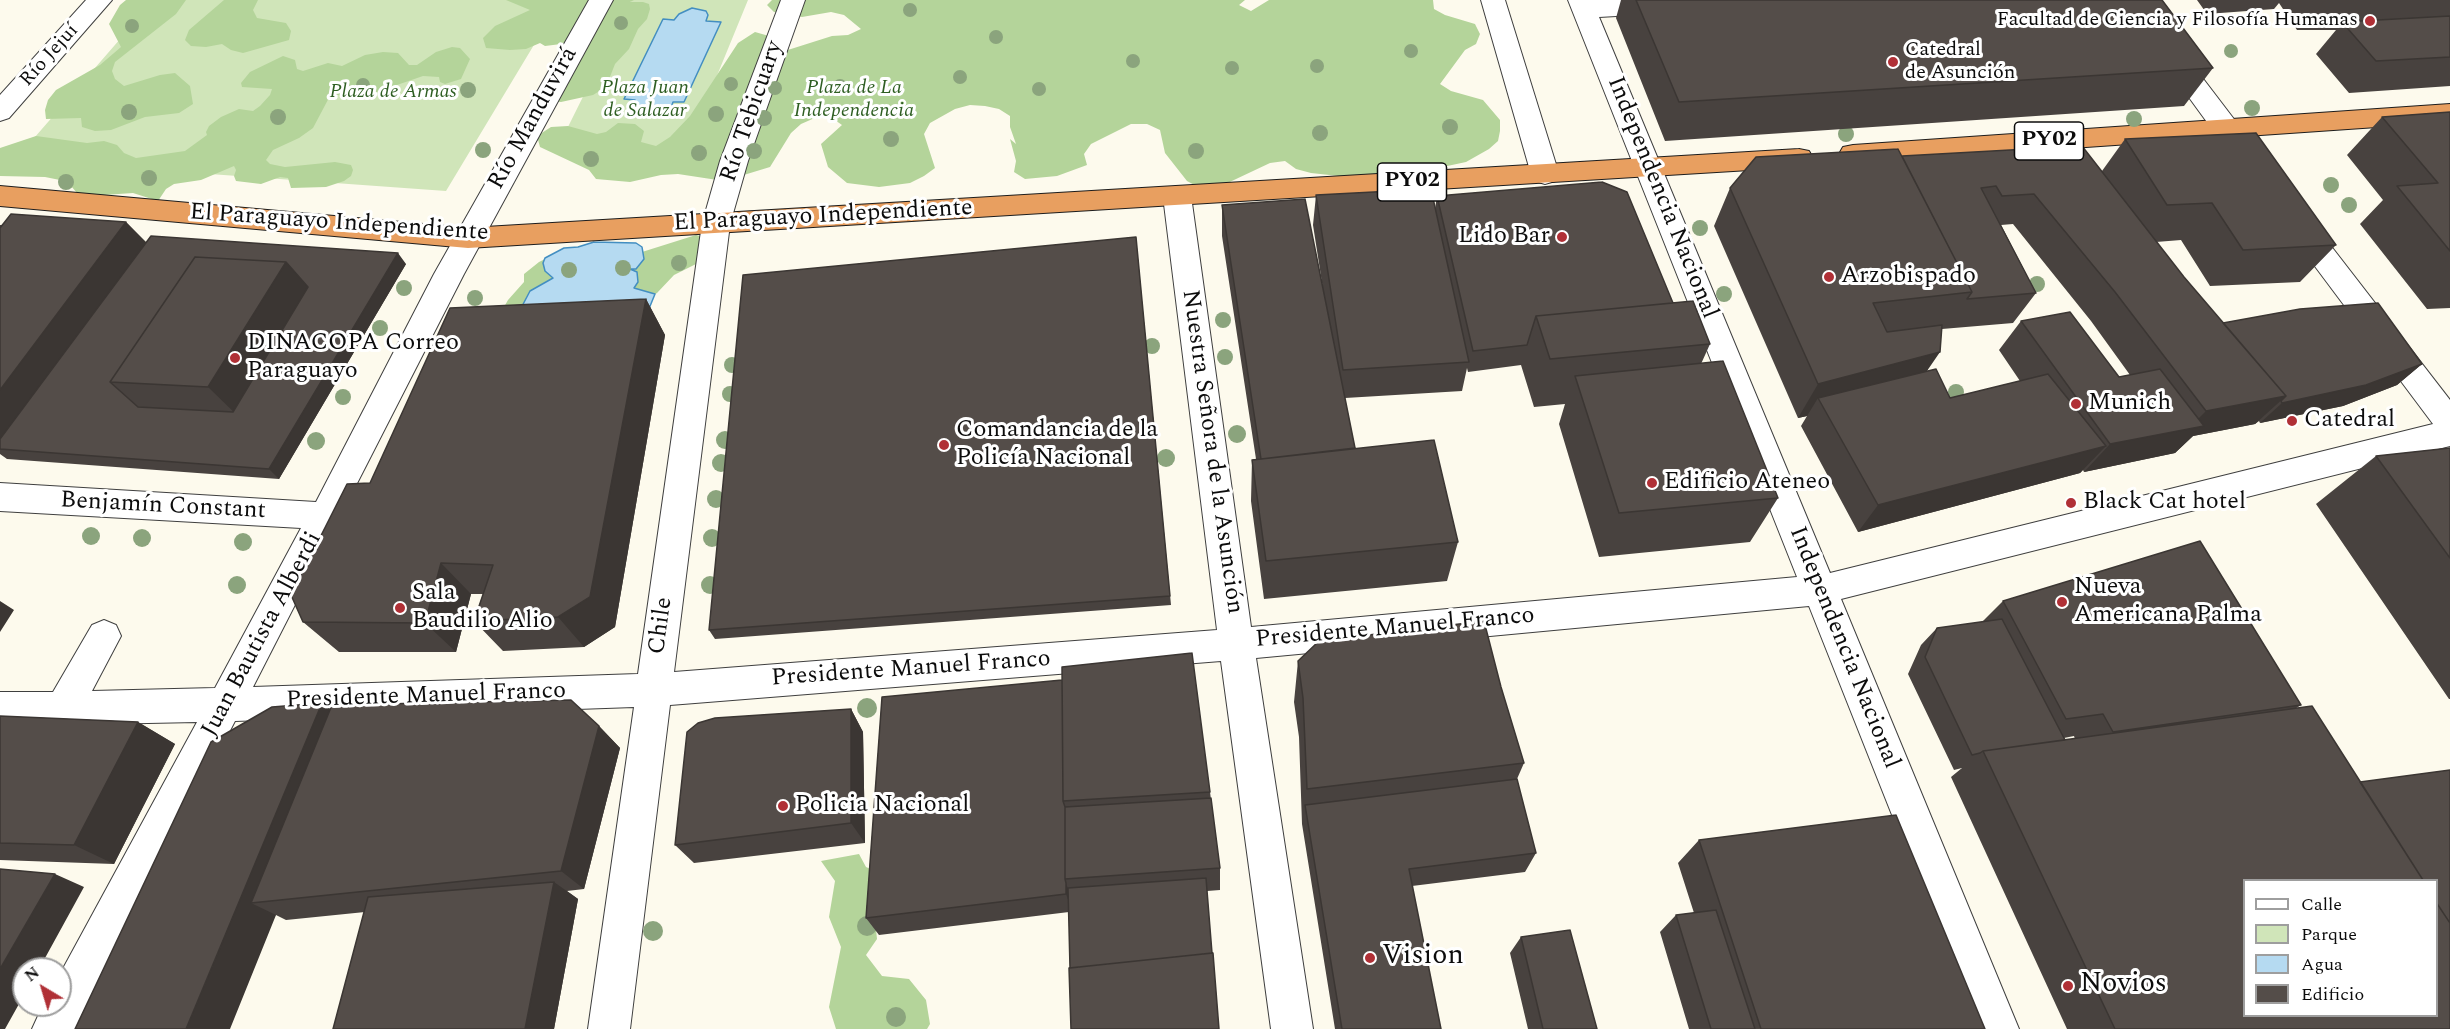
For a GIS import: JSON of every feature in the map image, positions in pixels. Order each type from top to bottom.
[{"type":"highway","name":"PY02","points":[[1648,168],[2450,113]]},
{"type":"highway","name":"El Paraguayo Independiente","points":[[0,196],[468,238],[1648,168]]},
{"type":"street","name":"Río Jejuí","points":[[0,112],[100,0]]},
{"type":"street","name":"Río Manduvirá","points":[[468,238],[601,0]]},
{"type":"street","name":"Río Tebicuary","points":[[716,224],[735,161],[793,0]]},
{"type":"street","points":[[1493,0],[1545,174]]},
{"type":"street","points":[[1583,5],[1756,0]]},
{"type":"street","points":[[2130,0],[2262,176]]},
{"type":"street","name":"Independencia Nacional","points":[[1583,5],[1998,1029]]},
{"type":"street","name":"Nuestra Señora de la Asunción","points":[[1177,196],[1236,644],[1292,1029]]},
{"type":"street","points":[[2284,205],[2450,423]]},
{"type":"street","name":"Chile","points":[[609,1029],[716,224]]},
{"type":"street","name":"Juan Bautista Alberdi","points":[[53,1029],[227,703],[468,238]]},
{"type":"street","name":"Presidente Manuel Franco","points":[[0,710],[654,690],[1236,644],[1820,590],[2450,433]]},
{"type":"street","name":"Benjamín Constant","points":[[0,497],[325,516]]},
{"type":"street","points":[[63,708],[104,636]]},
{"type":"green space","points":[[126,0],[186,0],[176,14],[115,62],[112,71],[115,79],[124,86],[175,73],[190,86],[193,104],[179,113],[145,117],[111,130],[95,131],[82,127],[81,118],[46,119],[45,110],[48,100],[56,90],[100,65],[121,47],[109,24],[120,5]]},
{"type":"green space","name":"Plaza de Armas","points":[[154,0],[561,0],[446,191],[15,160]]},
{"type":"green space","points":[[224,0],[258,0],[253,10],[257,18],[286,23],[291,31],[289,40],[243,53],[231,50],[222,44],[206,47],[191,46],[185,40],[189,30]]},
{"type":"green space","points":[[506,0],[634,0],[630,2],[649,4],[650,9],[647,19],[638,29],[629,49],[615,64],[606,87],[593,95],[561,102],[553,101],[575,38],[561,44],[545,46],[540,43],[526,49],[486,48],[483,38],[495,26],[530,10]]},
{"type":"green space","name":"Plaza Juan de Salazar","points":[[631,0],[748,0],[691,139],[673,153],[563,137]]},
{"type":"green space","name":"Plaza de La Independencia","points":[[772,0],[1245,0],[1239,5],[1251,11],[1269,0],[1433,0],[1434,9],[1445,15],[1475,24],[1480,34],[1476,44],[1465,50],[1440,84],[1451,91],[1483,100],[1500,120],[1500,131],[1498,141],[1466,162],[1391,178],[1375,180],[1311,173],[1296,169],[1285,161],[1270,163],[1217,188],[1200,188],[1187,181],[1165,153],[1160,130],[1147,124],[1131,124],[1091,144],[1084,154],[1087,165],[1057,176],[1025,179],[1014,172],[1016,161],[1010,139],[1016,144],[1010,127],[1010,116],[999,109],[970,105],[955,109],[930,123],[924,134],[935,168],[910,183],[879,187],[847,183],[828,167],[821,144],[842,125],[832,118],[817,117],[801,124],[791,133],[770,167],[724,181],[678,174],[661,175],[630,182],[596,179],[589,170],[540,147],[537,136],[551,127],[568,126],[597,134],[606,132],[618,123],[635,124],[644,131],[641,142],[656,146],[670,137],[690,116],[738,43],[755,32],[769,36],[772,55],[832,36],[848,35],[861,29],[844,15],[831,12],[802,17],[774,12],[767,5]]},
{"type":"green space","points":[[452,47],[460,48],[470,59],[461,79],[445,84],[440,82],[439,77],[423,76],[368,95],[351,97],[331,94],[313,128],[299,138],[273,150],[266,160],[270,164],[285,167],[335,162],[351,165],[353,170],[351,176],[326,187],[291,188],[288,178],[280,177],[261,184],[236,181],[234,166],[201,180],[174,184],[166,189],[158,201],[133,193],[89,196],[77,193],[71,186],[60,180],[45,177],[0,176],[0,148],[36,136],[87,143],[104,141],[117,145],[124,153],[136,158],[185,151],[207,135],[209,126],[221,117],[239,109],[253,111],[260,106],[270,95],[272,89],[242,87],[241,83],[250,72],[283,56],[295,60],[297,69],[303,71],[328,63],[342,66],[365,55],[383,52],[398,53],[409,65],[417,65],[436,52]]},
{"type":"green space","points":[[696,235],[704,237],[698,263],[674,275],[657,293],[642,302],[504,307],[524,282],[524,274],[539,262],[563,250],[591,244],[642,252]]},
{"type":"green space","points":[[859,854],[866,867],[882,874],[875,920],[877,939],[866,955],[882,976],[909,979],[926,1000],[930,1024],[927,1029],[836,1029],[829,1007],[841,947],[829,917],[835,881],[821,861]]},
{"type":"water","points":[[692,8],[706,11],[708,15],[706,21],[721,22],[684,102],[673,102],[671,108],[663,113],[642,115],[635,111],[633,105],[635,100],[624,99],[663,19],[674,20],[679,14]]},
{"type":"water","points":[[594,242],[636,243],[642,247],[644,259],[636,269],[630,269],[637,272],[638,282],[634,288],[655,294],[646,316],[520,310],[530,291],[553,278],[545,271],[543,263],[545,258],[564,248]]},
{"type":"building","name":"Catedral de Asunción","points":[[1636,0],[2162,0],[2213,68],[1679,102]]},
{"type":"building","points":[[2450,16],[2450,57],[2376,61],[2342,22]]},
{"type":"building","points":[[2450,112],[2450,251],[2397,186],[2438,183],[2382,117]]},
{"type":"building","points":[[2256,133],[2336,245],[2243,250],[2212,203],[2167,205],[2125,139]]},
{"type":"building","points":[[2082,146],[2184,277],[2286,396],[2206,411],[2115,292],[2034,194],[2002,196],[1996,186],[1981,188],[2036,293],[1967,299],[1972,292],[1902,156]]},
{"type":"building","name":"Arzobispado","points":[[1898,149],[1972,292],[1873,303],[1887,332],[1942,325],[1940,352],[1818,384],[1730,188],[1756,157]]},
{"type":"building","points":[[1602,182],[1627,192],[1673,303],[1536,316],[1527,345],[1473,351],[1437,196]]},
{"type":"building","points":[[1431,189],[1469,362],[1343,370],[1316,195]]},
{"type":"building","points":[[1305,199],[1355,448],[1261,459],[1222,205]]},
{"type":"building","points":[[11,214],[126,222],[0,390],[0,228]]},
{"type":"building","points":[[151,236],[398,253],[269,469],[0,449],[0,439]],"holes":[[[195,257],[286,262],[308,287],[233,412],[138,407],[110,382]]]},
{"type":"building","name":"Comandancia de la Policía Nacional","points":[[1136,237],[1170,596],[709,630],[743,275]]},
{"type":"building","points":[[195,257],[286,262],[208,387],[110,382]]},
{"type":"building","points":[[646,299],[590,597],[558,617],[474,621],[493,565],[441,563],[425,623],[303,622],[291,595],[347,484],[370,483],[450,308]]},
{"type":"building","points":[[1693,301],[1710,344],[1550,359],[1536,316]]},
{"type":"building","points":[[2378,303],[2422,364],[2366,385],[2282,403],[2281,401],[2286,396],[2223,323],[2300,309]]},
{"type":"building","points":[[2070,312],[2119,377],[2160,369],[2204,426],[2110,444],[2021,321]]},
{"type":"building","points":[[1723,361],[1778,498],[1619,513],[1575,376]]},
{"type":"building","points":[[1936,369],[1950,398],[2048,374],[2106,446],[1878,505],[1818,398]]},
{"type":"building","points":[[1434,440],[1458,542],[1266,561],[1252,460]]},
{"type":"building","points":[[2450,448],[2450,558],[2376,456]]},
{"type":"building","points":[[2200,541],[2301,705],[2113,732],[2103,714],[2066,719],[2003,601]]},
{"type":"building","points":[[2002,619],[2065,740],[1983,751],[1972,755],[1925,657],[1937,628]]},
{"type":"building","points":[[1484,621],[1524,763],[1307,789],[1303,698],[1298,661],[1319,641]]},
{"type":"building","points":[[1192,653],[1210,792],[1063,801],[1062,667]]},
{"type":"building","points":[[1062,680],[1066,894],[866,918],[882,697]]},
{"type":"building","points":[[571,700],[599,726],[561,871],[251,903],[332,705]]},
{"type":"building","points":[[322,703],[186,1029],[75,1029],[211,742],[272,707]]},
{"type":"building","points":[[2312,706],[2422,879],[2243,879],[2243,1017],[2438,1017],[2438,905],[2450,923],[2450,1029],[2115,1029],[1983,751]]},
{"type":"building","name":"Policia Nacional","points":[[851,709],[851,823],[675,845],[687,732],[698,723],[715,718]]},
{"type":"building","points":[[0,716],[138,722],[74,845],[0,843]]},
{"type":"building","points":[[2450,770],[2450,923],[2438,905],[2438,879],[2422,879],[2360,782]]},
{"type":"building","name":"Vision","points":[[1517,779],[1536,853],[1409,869],[1441,1029],[1342,1029],[1305,805]]},
{"type":"building","points":[[1211,798],[1220,868],[1065,879],[1065,807]]},
{"type":"building","points":[[1896,815],[1985,1029],[1761,1029],[1699,840]]},
{"type":"building","points":[[0,869],[55,874],[0,969]]},
{"type":"building","points":[[1206,878],[1212,953],[1070,968],[1068,888]]},
{"type":"building","points":[[554,882],[525,1029],[333,1029],[368,897]]},
{"type":"building","points":[[1716,910],[1755,1029],[1711,1029],[1676,915]]},
{"type":"building","points":[[1570,930],[1597,1029],[1543,1029],[1521,937]]},
{"type":"building","points":[[1213,953],[1219,1029],[1071,1029],[1069,968]]},
{"type":"place","name":"Facultad de Ciencia y Filosofía Humanas","points":[[2370,21]]},
{"type":"place","name":"Catedral de Asunción","points":[[1893,62]]},
{"type":"place","name":"Lido Bar","points":[[1562,237]]},
{"type":"place","name":"Arzobispado","points":[[1829,277]]},
{"type":"place","name":"DINACOPA Correo Paraguayo","points":[[235,358]]},
{"type":"place","name":"Munich","points":[[2076,404]]},
{"type":"place","name":"Catedral","points":[[2292,421]]},
{"type":"place","name":"Comandancia de la Policía Nacional","points":[[944,445]]},
{"type":"place","name":"Edificio Ateneo","points":[[1652,483]]},
{"type":"place","name":"Black Cat hotel","points":[[2071,503]]},
{"type":"place","name":"Nueva Americana Palma","points":[[2062,602]]},
{"type":"place","name":"Sala Baudilio Alio","points":[[400,608]]},
{"type":"place","name":"Policia Nacional","points":[[783,806]]},
{"type":"place","name":"Vision","points":[[1370,958]]},
{"type":"place","name":"Novios","points":[[2068,986]]}]
